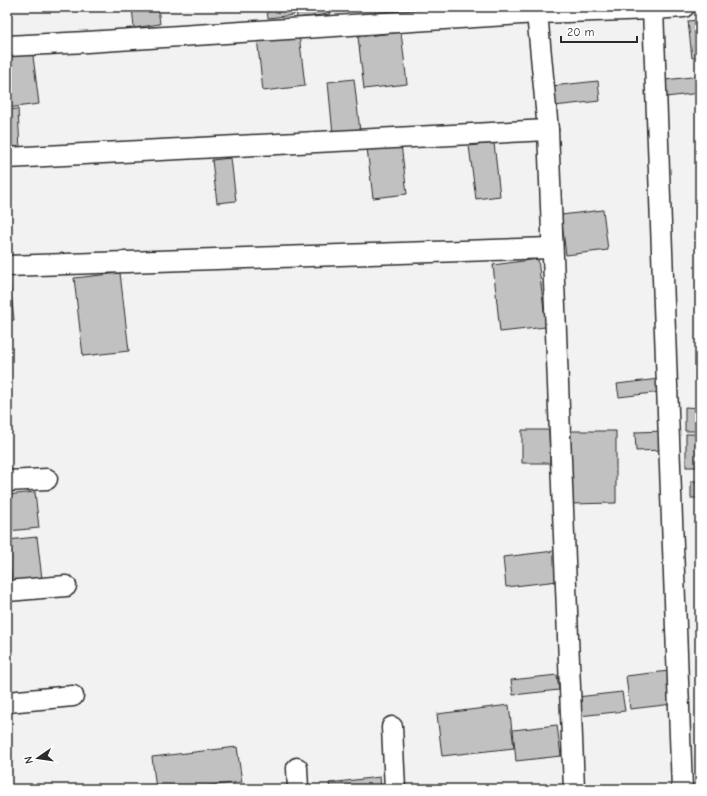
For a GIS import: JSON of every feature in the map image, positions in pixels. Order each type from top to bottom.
[{"type":"street","points":[[7,46],[537,13],[684,7]]},
{"type":"street","points":[[653,8],[682,789]]},
{"type":"street","points":[[537,13],[548,130],[574,789]]},
{"type":"street","points":[[7,158],[548,130]]},
{"type":"street","points":[[7,266],[552,248]]},
{"type":"street","points":[[7,481],[47,479]]},
{"type":"street","points":[[7,592],[66,586]]},
{"type":"street","points":[[7,702],[73,696]]},
{"type":"street","points":[[392,727],[395,789]]},
{"type":"street","points":[[297,768],[298,789]]},
{"type":"building","points":[[132,7],[158,7],[160,24],[134,28]]},
{"type":"building","points":[[266,7],[293,7],[294,15],[268,18]]},
{"type":"building","points":[[296,7],[329,7],[330,14],[297,18]]},
{"type":"building","points":[[700,20],[700,57],[692,58],[688,21]]},
{"type":"building","points":[[401,32],[407,84],[364,89],[358,37]]},
{"type":"building","points":[[299,34],[305,86],[263,91],[257,38]]},
{"type":"building","points":[[32,48],[39,104],[7,108],[7,51]]},
{"type":"building","points":[[700,76],[700,93],[666,97],[665,80]]},
{"type":"building","points":[[354,79],[360,131],[333,134],[328,82]]},
{"type":"building","points":[[598,81],[600,101],[554,106],[552,86]]},
{"type":"building","points":[[18,109],[20,151],[7,152],[7,110]]},
{"type":"building","points":[[494,143],[500,196],[476,199],[469,146]]},
{"type":"building","points":[[401,144],[407,194],[373,198],[367,148]]},
{"type":"building","points":[[231,158],[236,201],[217,203],[212,160]]},
{"type":"building","points":[[603,210],[608,250],[566,255],[561,215]]},
{"type":"building","points":[[538,259],[546,327],[500,332],[493,265]]},
{"type":"building","points":[[120,273],[129,351],[83,356],[74,278]]},
{"type":"building","points":[[7,274],[9,274],[14,320],[7,321]]},
{"type":"building","points":[[659,379],[661,392],[619,397],[617,384]]},
{"type":"building","points":[[685,407],[700,408],[700,431],[685,431]]},
{"type":"building","points":[[522,430],[549,430],[550,463],[522,463]]},
{"type":"building","points":[[569,431],[616,431],[616,503],[569,504]]},
{"type":"building","points":[[665,431],[665,450],[636,451],[635,432]]},
{"type":"building","points":[[686,434],[700,434],[700,467],[686,467]]},
{"type":"building","points":[[691,481],[700,481],[700,498],[691,498]]},
{"type":"building","points":[[35,492],[39,528],[8,531],[7,495]]},
{"type":"building","points":[[37,537],[42,579],[12,583],[7,540]]},
{"type":"building","points":[[554,551],[558,581],[506,587],[503,557]]},
{"type":"building","points":[[697,661],[700,661],[700,690],[699,690]]},
{"type":"building","points":[[669,671],[673,704],[630,709],[626,676]]},
{"type":"building","points":[[557,675],[559,690],[513,695],[511,680]]},
{"type":"building","points":[[622,692],[625,711],[579,716],[577,697]]},
{"type":"building","points":[[509,705],[514,748],[442,756],[437,714]]},
{"type":"building","points":[[557,725],[561,756],[516,761],[513,730]]},
{"type":"building","points":[[237,747],[242,782],[182,789],[156,789],[152,757]]},
{"type":"building","points":[[380,777],[381,789],[330,789],[329,783]]}]
